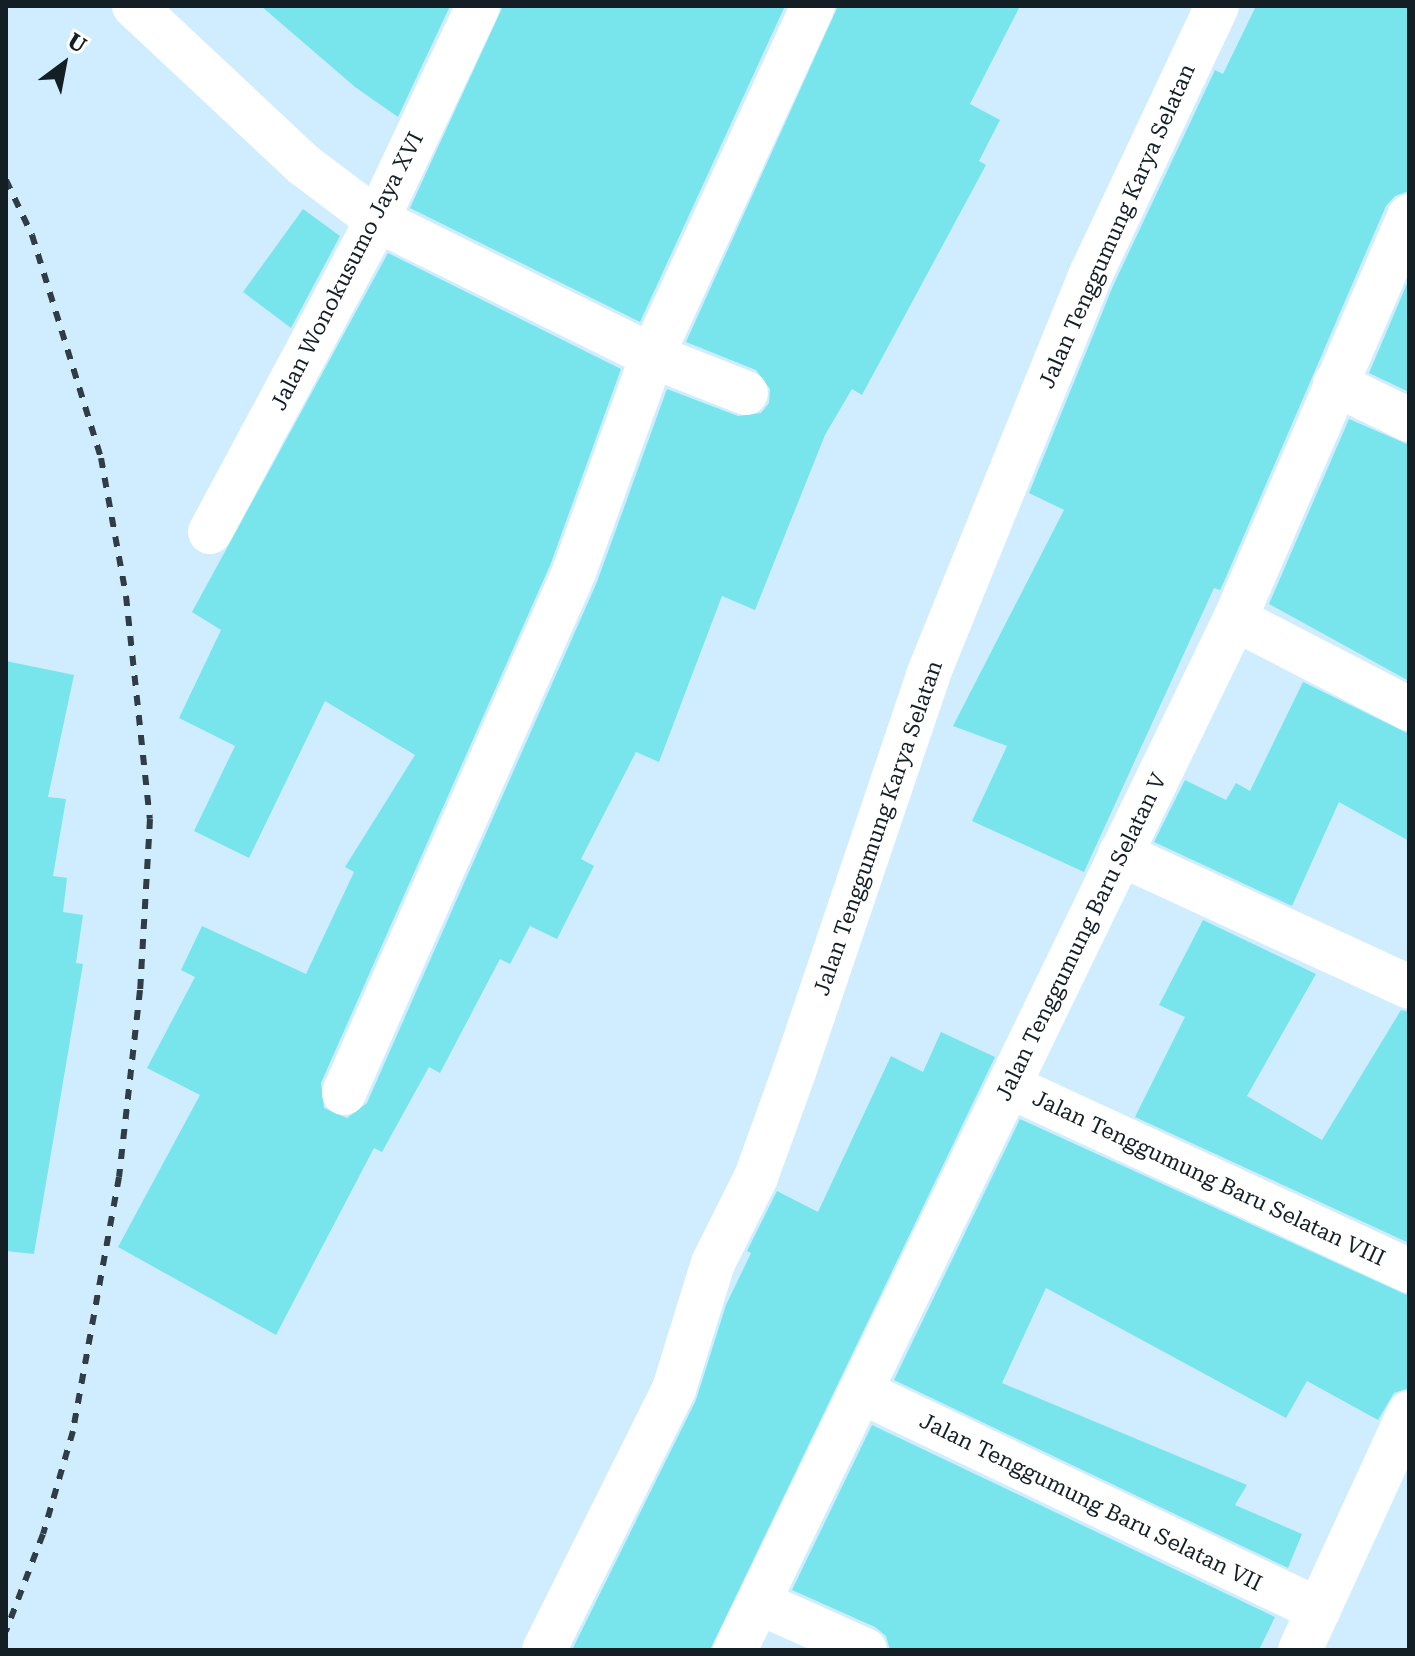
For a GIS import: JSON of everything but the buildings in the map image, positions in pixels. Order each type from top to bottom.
[{"type":"street","points":[[134,6],[304,165],[377,220],[652,356],[746,393]]},
{"type":"street","name":"Jalan Wonokusumo Jaya XVI","points":[[210,532],[377,220],[478,6]]},
{"type":"street","points":[[344,1093],[574,572],[652,356],[813,6]]},
{"type":"street","name":"Jalan Tenggumung Karya Selatan","points":[[544,1650],[674,1389],[713,1263],[756,1177],[799,1058],[928,675],[1090,276],[1217,6]]},
{"type":"street","name":"Jalan Tenggumung Baru Selatan V","points":[[735,1650],[864,1393],[1235,619],[1409,216]]},
{"type":"street","points":[[1335,384],[1409,420]]},
{"type":"street","points":[[1235,619],[1409,709]]},
{"type":"street","points":[[1120,854],[1409,987]]},
{"type":"street","name":"Jalan Tenggumung Baru Selatan VIII","points":[[1009,1086],[1409,1271]]},
{"type":"street","name":"Jalan Tenggumung Baru Selatan VII","points":[[864,1393],[1319,1610]]},
{"type":"street","points":[[1300,1650],[1409,1413]]},
{"type":"street","points":[[760,1603],[865,1650]]},
{"type":"railway","points":[[6,180],[32,235],[101,458],[126,596],[150,819],[140,990],[119,1177],[73,1431],[43,1534],[6,1631]]}]
